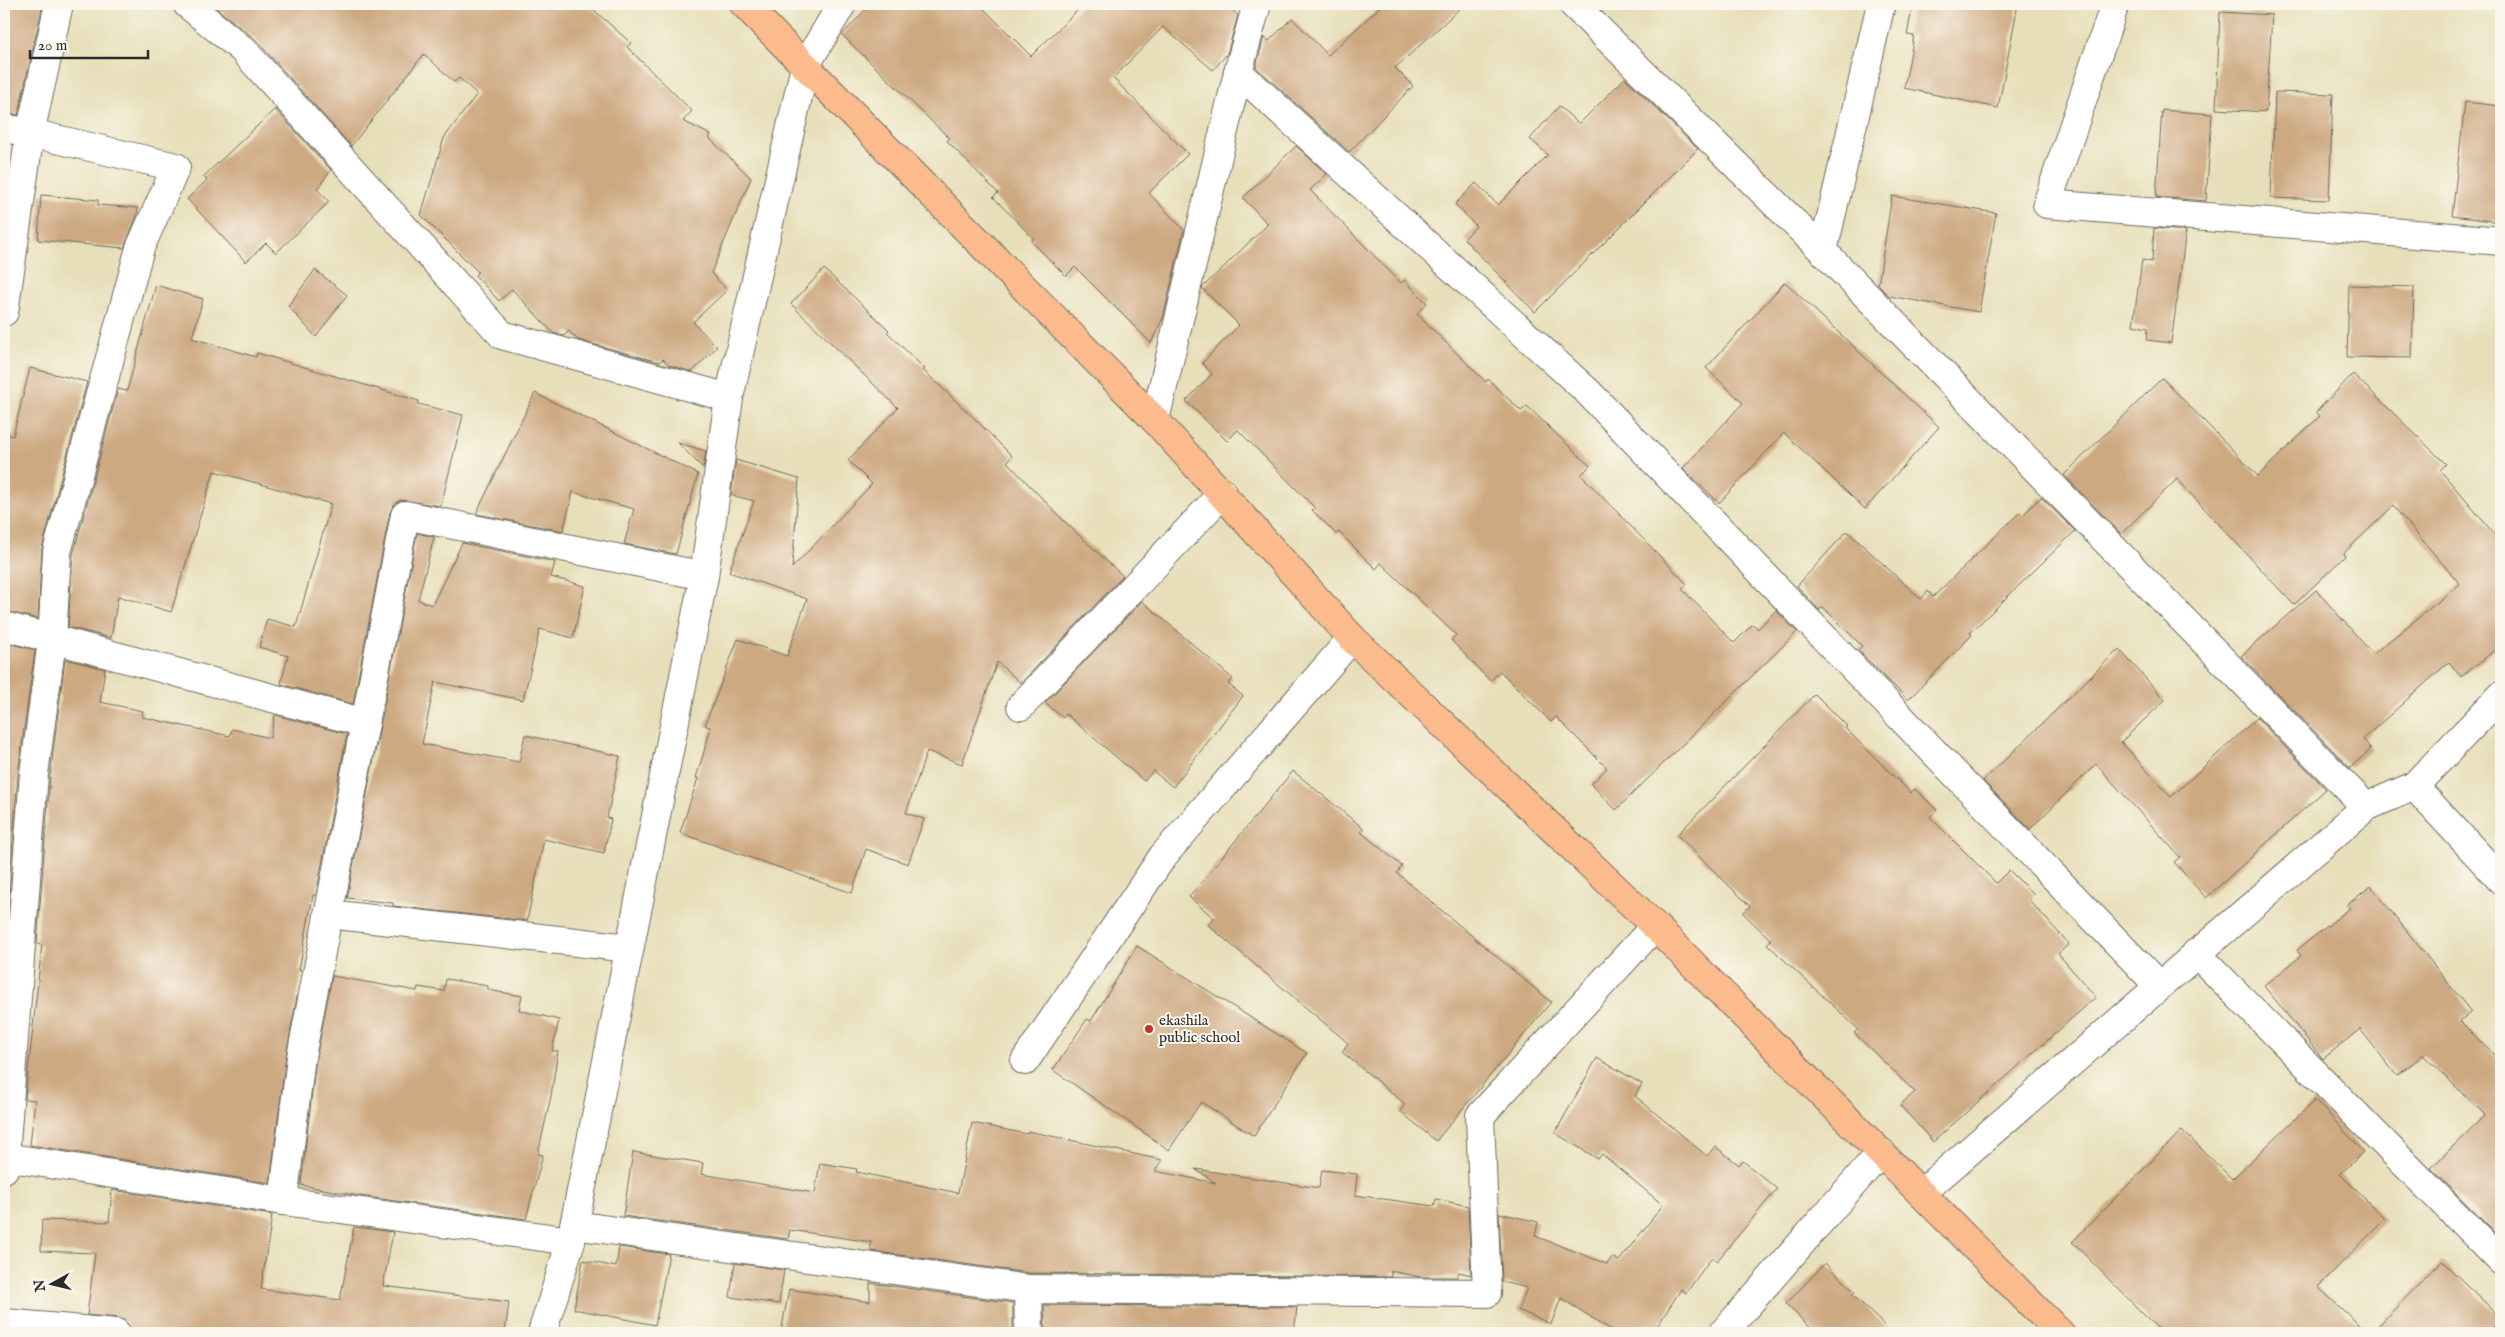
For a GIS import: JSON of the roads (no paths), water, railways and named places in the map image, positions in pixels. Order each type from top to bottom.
[{"type":"main road","points":[[744,4],[1156,420],[1352,638],[1656,926],[2060,1333]]},
{"type":"street","points":[[4,312],[30,133],[59,4]]},
{"type":"street","points":[[187,4],[243,50],[502,335],[729,398]]},
{"type":"street","points":[[542,1333],[572,1233],[704,576],[729,398],[805,66],[842,4]]},
{"type":"street","points":[[1156,420],[1238,72],[1257,4]]},
{"type":"street","points":[[1573,4],[1823,251],[2366,807]]},
{"type":"street","points":[[1823,251],[1880,4]]},
{"type":"street","points":[[2115,4],[2047,204],[2501,240]]},
{"type":"street","points":[[1238,72],[1587,392],[2159,986]]},
{"type":"street","points":[[4,128],[176,167],[140,248],[57,552],[52,641],[34,774],[4,1163],[283,1202],[572,1233],[1028,1289],[1487,1293],[1480,1116],[1656,926]]},
{"type":"street","points":[[1021,706],[1076,645],[1223,493]]},
{"type":"street","points":[[283,1202],[301,1057],[405,515],[704,576]]},
{"type":"street","points":[[4,626],[52,641],[365,723]]},
{"type":"street","points":[[1025,1061],[1163,856],[1352,638]]},
{"type":"street","points":[[1921,1193],[2366,807],[2414,786],[2501,696]]},
{"type":"street","points":[[2414,786],[2501,880]]},
{"type":"street","points":[[328,914],[629,948]]},
{"type":"street","points":[[2196,953],[2501,1261]]},
{"type":"street","points":[[1723,1333],[1880,1152]]},
{"type":"street","points":[[1028,1289],[1029,1333]]},
{"type":"street","points":[[4,1323],[116,1333]]},
{"type":"place","name":"ekashila public school","points":[[1149,1029]]}]
